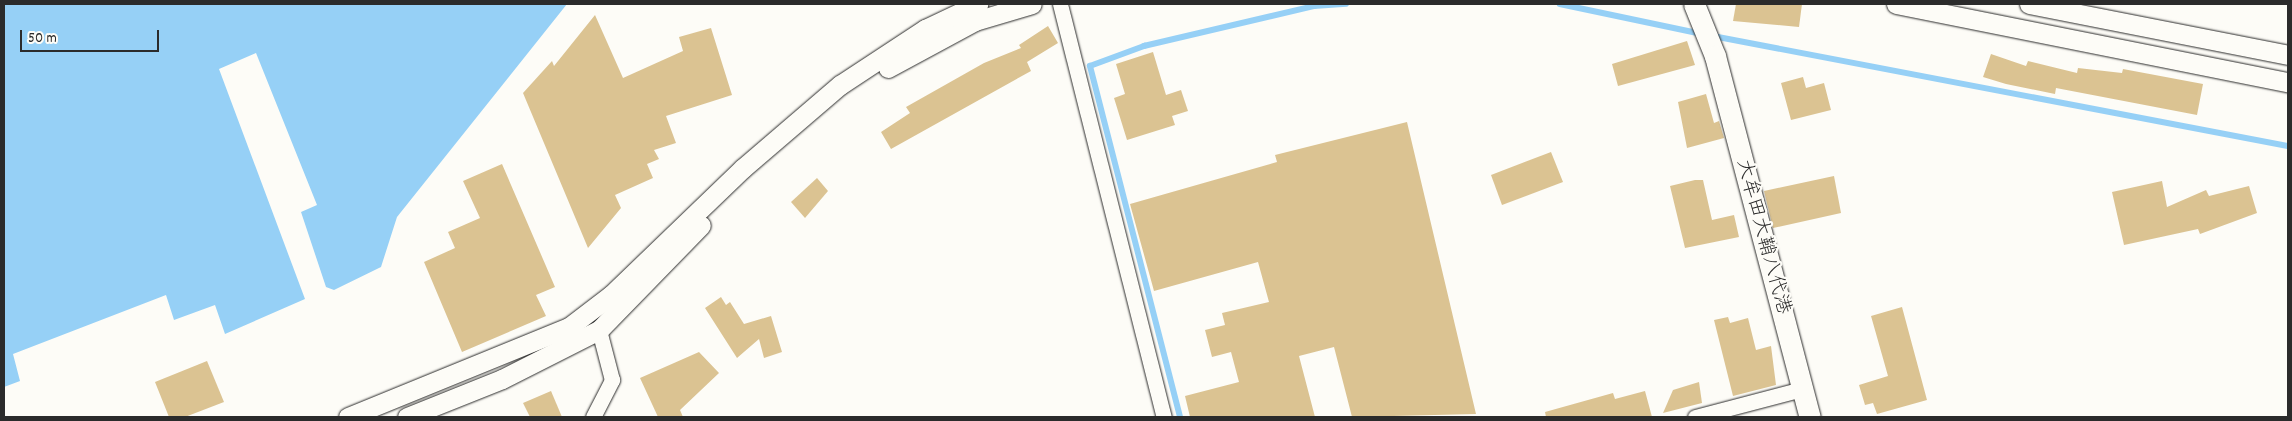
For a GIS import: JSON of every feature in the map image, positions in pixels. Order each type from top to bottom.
[{"type":"main road","name":"大牟田大鞘八代港","points":[[1694,4],[1715,56],[1810,417]]},
{"type":"street","points":[[348,417],[569,327],[611,295],[743,168],[840,84],[925,29],[978,4]]},
{"type":"street","points":[[407,417],[502,379],[599,330],[759,168],[827,110],[900,60],[975,22],[1032,4]]},
{"type":"street","points":[[1060,4],[1164,417]]},
{"type":"street","points":[[1896,4],[2288,82]]},
{"type":"street","points":[[2029,4],[2288,55]]},
{"type":"street","points":[[593,417],[612,380],[599,330]]},
{"type":"street","points":[[1695,417],[1802,389]]},
{"type":"water","points":[[4,4],[567,4],[397,217],[381,267],[334,290],[326,287],[301,212],[317,205],[256,53],[219,69],[305,299],[225,334],[215,305],[174,320],[166,295],[13,354],[20,381],[4,387]]},
{"type":"building","points":[[1736,4],[1802,4],[1799,27],[1733,21]]},
{"type":"building","points":[[595,15],[623,78],[683,51],[679,37],[711,28],[732,95],[666,116],[676,143],[654,150],[659,159],[647,164],[653,178],[615,195],[621,208],[588,248],[523,93],[552,61],[554,66]]},
{"type":"building","points":[[1048,26],[1058,43],[1027,62],[1031,71],[891,149],[881,132],[910,113],[906,107],[984,63],[1021,48],[1019,45]]},
{"type":"building","points":[[1687,41],[1695,65],[1618,86],[1612,64]]},
{"type":"building","points":[[1153,52],[1166,95],[1181,90],[1188,111],[1172,116],[1175,125],[1127,140],[1114,98],[1125,94],[1116,64]]},
{"type":"building","points":[[1991,54],[2026,66],[2028,61],[2077,73],[2078,68],[2122,73],[2123,69],[2203,84],[2197,115],[2056,88],[2055,94],[2006,84],[1983,77]]},
{"type":"building","points":[[1803,77],[1806,88],[1824,83],[1831,110],[1791,120],[1781,83]]},
{"type":"building","points":[[1706,94],[1714,123],[1719,121],[1724,138],[1687,148],[1678,102]]},
{"type":"building","points":[[1407,122],[1476,414],[1352,417],[1334,347],[1299,356],[1315,417],[1190,417],[1185,396],[1239,382],[1231,352],[1212,357],[1205,330],[1225,325],[1222,313],[1269,302],[1258,262],[1154,291],[1130,204],[1277,162],[1275,155]]},
{"type":"building","points":[[1551,152],[1563,182],[1502,205],[1491,175]]},
{"type":"building","points":[[502,164],[555,287],[536,295],[546,316],[462,352],[424,262],[455,248],[448,232],[480,218],[463,181]]},
{"type":"building","points":[[1834,176],[1841,213],[1773,228],[1764,191]]},
{"type":"building","points":[[817,178],[828,191],[805,218],[791,202]]},
{"type":"building","points":[[1703,180],[1712,220],[1734,215],[1739,237],[1685,248],[1670,186]]},
{"type":"building","points":[[2162,181],[2167,207],[2206,190],[2209,196],[2249,186],[2257,213],[2200,234],[2198,229],[2124,245],[2112,192]]},
{"type":"building","points":[[721,297],[726,305],[730,302],[744,324],[771,316],[782,352],[764,358],[759,339],[737,358],[705,308]]},
{"type":"building","points":[[1902,307],[1927,400],[1877,414],[1873,403],[1865,405],[1859,385],[1888,376],[1871,316]]},
{"type":"building","points":[[1728,317],[1730,323],[1748,318],[1756,350],[1771,346],[1776,385],[1733,396],[1714,320]]},
{"type":"building","points":[[699,352],[719,373],[680,410],[683,417],[658,417],[640,378]]},
{"type":"building","points":[[207,361],[224,402],[185,417],[169,417],[155,382]]},
{"type":"building","points":[[1699,382],[1702,403],[1663,413],[1673,390]]},
{"type":"building","points":[[551,391],[562,417],[530,417],[523,403]]},
{"type":"building","points":[[1645,391],[1652,417],[1546,417],[1545,412],[1613,393],[1615,399]]},
{"type":"waterway","points":[[1180,417],[1090,66],[1144,46],[1314,6],[1346,4]]},
{"type":"waterway","points":[[1560,4],[1702,34]]},
{"type":"waterway","points":[[1713,36],[2288,146]]}]
